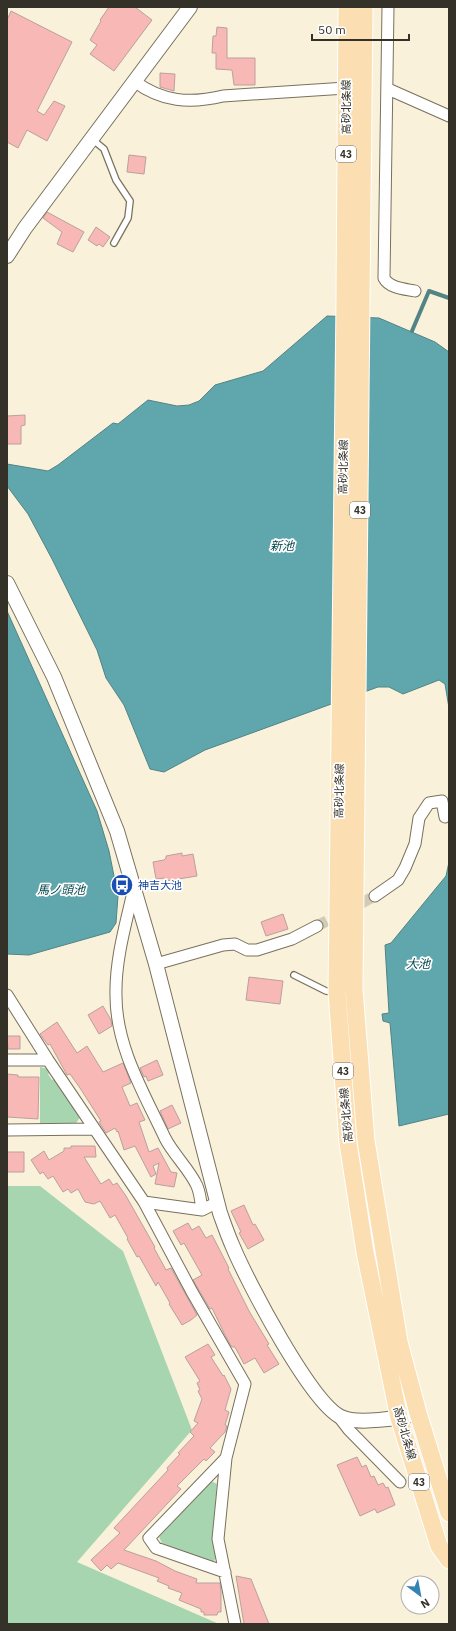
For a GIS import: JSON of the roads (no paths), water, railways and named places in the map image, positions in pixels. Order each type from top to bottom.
[{"type":"main road","name":"高砂北条線","points":[[347,7],[346,88],[354,299],[358,722],[354,989],[366,1141],[399,1342],[418,1413],[449,1513]]},
{"type":"main road","name":"高砂北条線","points":[[364,7],[340,719],[337,992],[348,1143],[365,1252],[399,1418],[438,1546],[449,1560]]},
{"type":"street","points":[[7,256],[25,228],[91,138],[190,7]]},
{"type":"street","points":[[388,7],[388,89],[384,278],[386,282],[391,285],[415,291]]},
{"type":"street","points":[[134,81],[154,94],[180,100],[204,100],[223,96],[346,88]]},
{"type":"street","points":[[388,89],[449,116]]},
{"type":"street","points":[[7,583],[54,677],[117,831],[156,964],[218,1202],[232,1246],[264,1308],[315,1392],[329,1409],[339,1417],[349,1430],[400,1482]]},
{"type":"street","points":[[375,896],[398,880],[406,868],[415,844],[420,818],[429,803],[442,801],[445,817]]},
{"type":"street","points":[[134,886],[117,970],[116,996],[119,1025],[126,1050],[137,1078],[167,1142],[197,1186],[202,1210]]},
{"type":"street","points":[[156,964],[223,945],[235,944],[247,950],[256,950],[292,939],[317,926]]},
{"type":"street","points":[[7,995],[48,1060],[144,1202],[192,1292],[245,1384],[226,1458],[218,1539],[235,1624]]},
{"type":"street","points":[[7,1060],[48,1060]]},
{"type":"street","points":[[7,1130],[94,1129]]},
{"type":"street","points":[[144,1202],[202,1210],[218,1202]]},
{"type":"street","points":[[339,1417],[362,1420],[399,1418],[418,1413]]},
{"type":"street","points":[[225,1572],[156,1548],[149,1538],[226,1458]]},
{"type":"lane","points":[[91,138],[104,149],[116,180],[130,201],[128,218],[114,242]]},
{"type":"lane","points":[[294,975],[326,991],[337,992]]},
{"type":"water","name":"新池","points":[[327,316],[379,318],[435,342],[449,352],[449,708],[445,684],[439,680],[403,694],[389,687],[378,687],[205,750],[164,772],[150,769],[124,705],[106,678],[97,650],[52,559],[28,514],[7,486],[7,464],[48,471],[113,423],[118,424],[148,400],[177,406],[189,405],[199,401],[215,385],[263,371]]},
{"type":"water","name":"馬ノ頭池","points":[[7,611],[97,811],[109,851],[118,896],[116,923],[110,932],[29,955],[7,954]]},
{"type":"water","name":"大池","points":[[449,862],[449,1114],[399,1126],[390,1023],[383,1021],[382,1014],[389,1013],[385,945],[391,943],[446,876]]},
{"type":"waterway","points":[[412,331],[429,291],[449,298]]},
{"type":"tunnel","points":[[317,926],[375,896]]},
{"type":"place","name":"神吉大池","points":[[122,885]]}]
